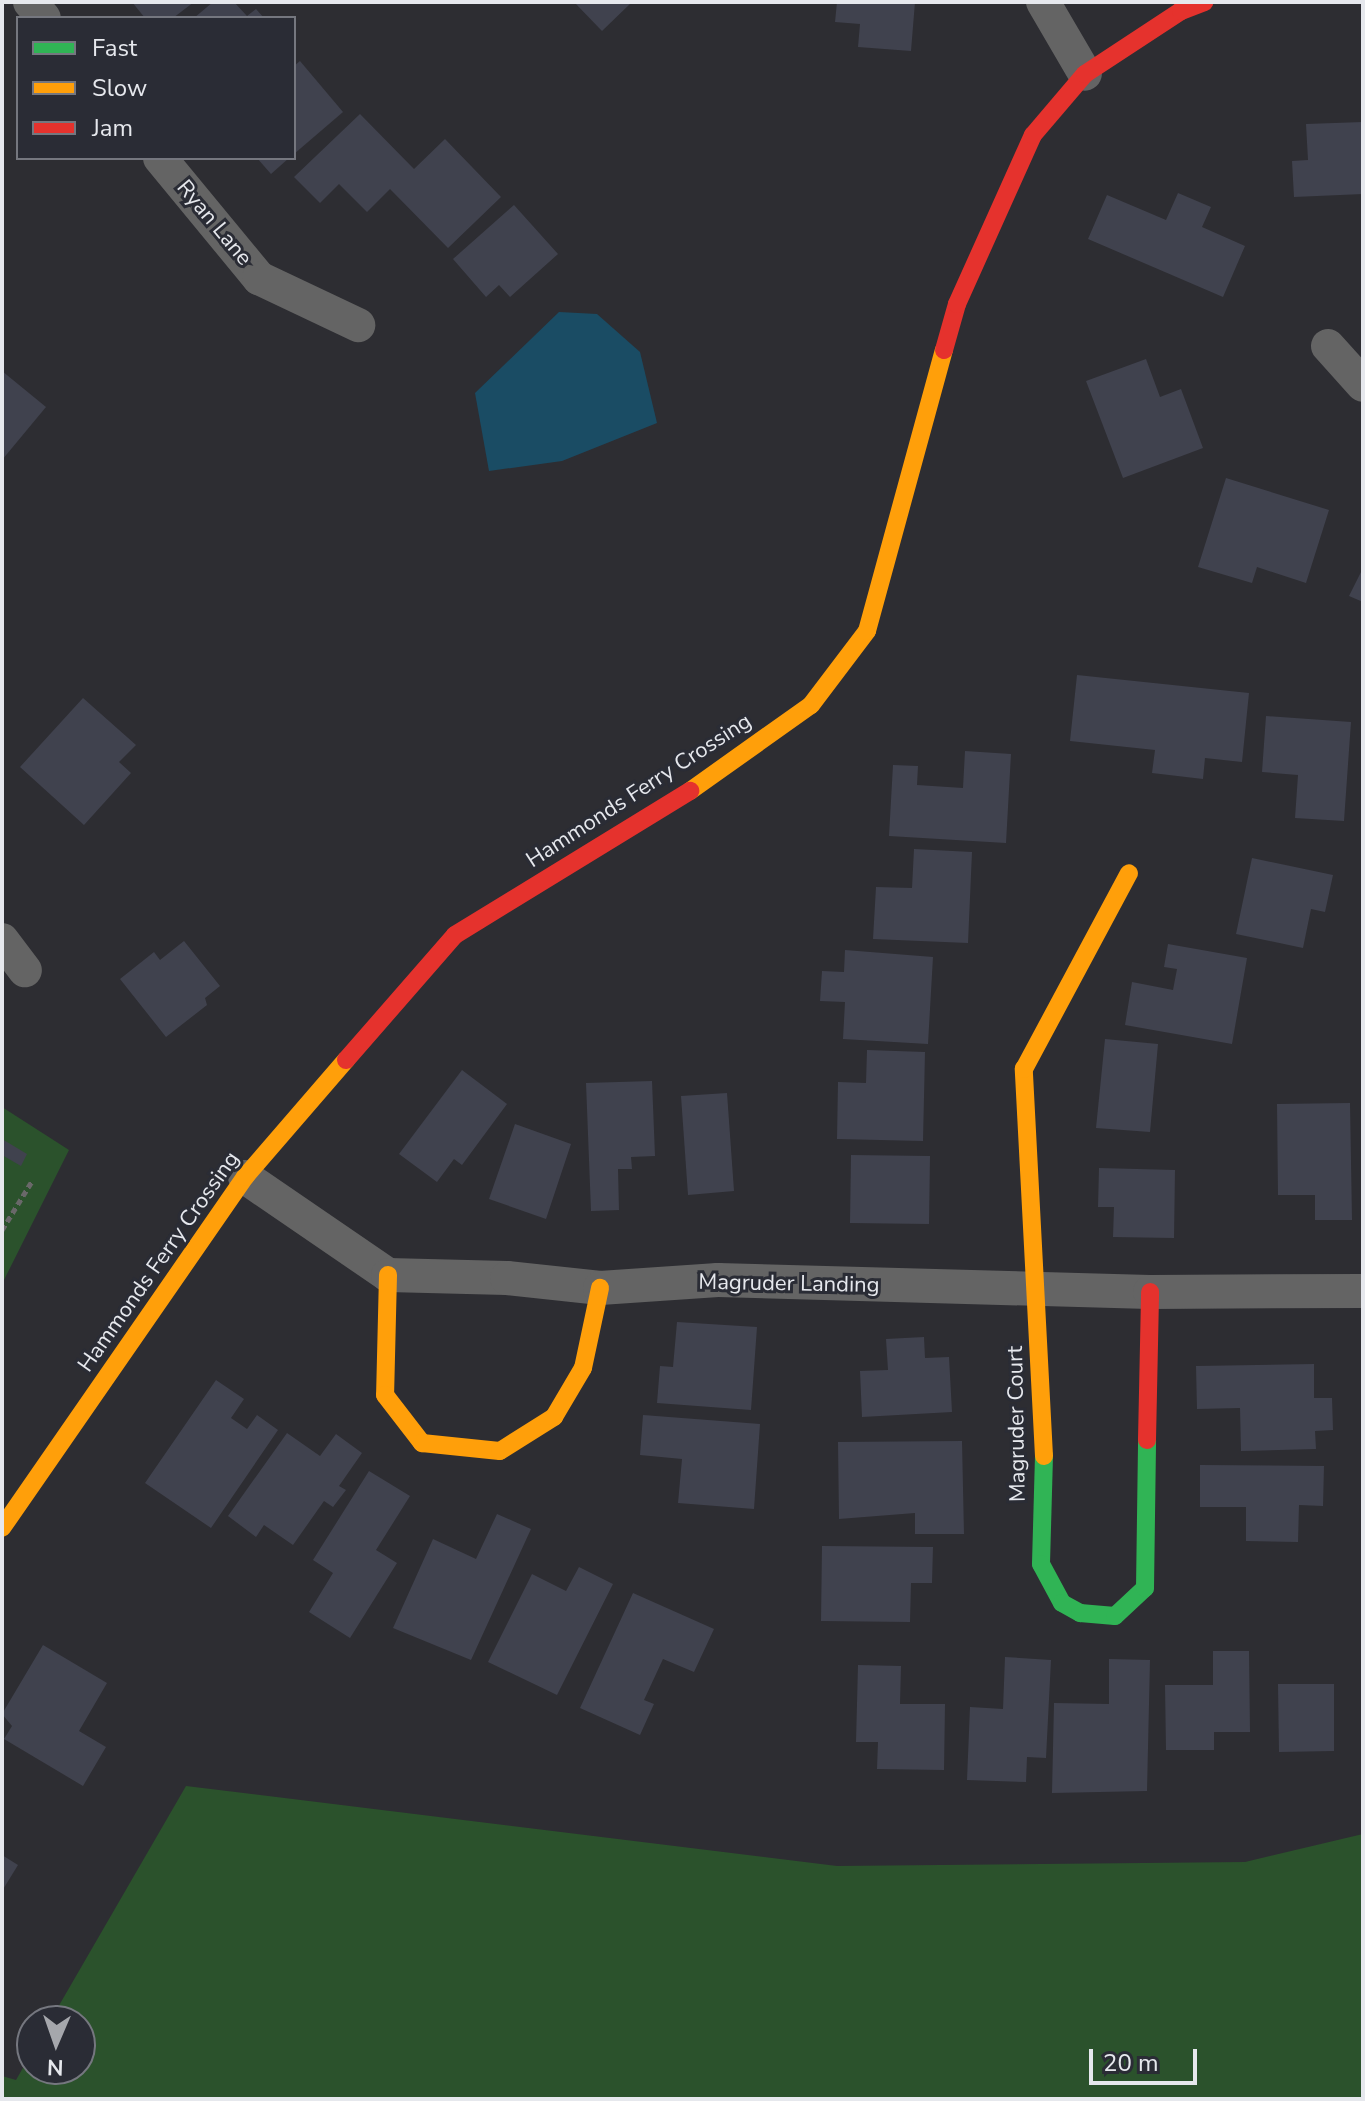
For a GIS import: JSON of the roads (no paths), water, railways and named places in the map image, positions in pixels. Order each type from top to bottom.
[{"type":"street","points":[[1043,2],[1085,74]]},
{"type":"street","name":"Hammonds Ferry Crossing","points":[[2,1528],[245,1177],[455,935],[737,762],[811,705],[867,631],[957,304],[1033,135],[1085,74],[1181,11],[1204,2]]},
{"type":"street","name":"Ryan Lane","points":[[162,160],[259,278],[358,325]]},
{"type":"street","points":[[1328,346],[1363,385]]},
{"type":"street","name":"Magruder Court","points":[[1129,873],[1024,1069],[1038,1290],[1045,1472],[1041,1564],[1062,1603],[1080,1613],[1115,1616],[1145,1588],[1150,1292]]},
{"type":"street","points":[[2,940],[25,970]]},
{"type":"street","points":[[245,1177],[388,1275],[385,1395],[422,1443],[500,1451],[554,1417],[583,1368],[600,1288]]},
{"type":"street","name":"Magruder Landing","points":[[388,1275],[507,1278],[600,1288],[718,1280],[1150,1292],[1363,1291]]},
{"type":"water","points":[[559,312],[597,314],[640,352],[657,423],[562,461],[489,471],[475,393]]}]
